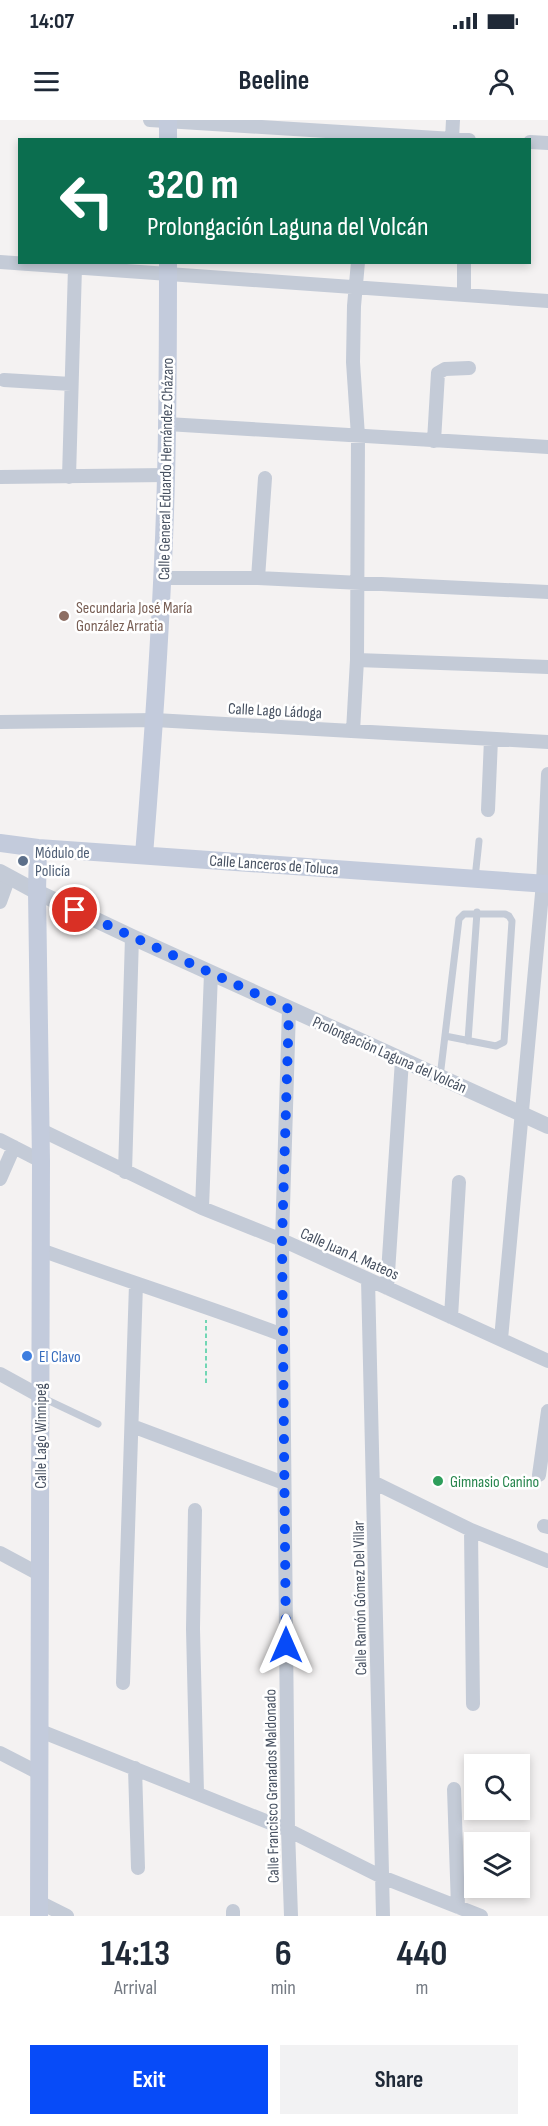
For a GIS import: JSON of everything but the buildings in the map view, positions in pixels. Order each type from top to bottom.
[{"type":"main road","points":[[168,120],[168,138]]},
{"type":"main road","name":"Calle General Eduardo Hernández Cházaro","points":[[144,855],[163,578],[168,268]]},
{"type":"main road","name":"Calle Lanceros de Toluca","points":[[0,843],[38,848],[545,883]]},
{"type":"main road","name":"Calle Lago Winnipeg","points":[[38,848],[41,1130],[39,1909]]},
{"type":"street","points":[[150,120],[363,131],[441,138]]},
{"type":"street","points":[[452,138],[453,120]]},
{"type":"street","points":[[531,142],[548,143]]},
{"type":"street","points":[[0,262],[18,263]]},
{"type":"street","points":[[30,264],[168,268],[357,287],[548,302]]},
{"type":"street","points":[[353,731],[357,660],[358,436],[353,362],[354,306],[358,264]]},
{"type":"street","points":[[464,264],[464,295]]},
{"type":"street","points":[[69,477],[75,267]]},
{"type":"street","points":[[434,441],[438,373],[446,369],[469,369]]},
{"type":"street","points":[[4,380],[71,384]]},
{"type":"street","points":[[167,424],[548,447]]},
{"type":"street","points":[[0,477],[166,475]]},
{"type":"street","points":[[258,578],[265,478]]},
{"type":"street","points":[[163,578],[258,578],[548,592]]},
{"type":"street","points":[[357,660],[548,667]]},
{"type":"street","name":"Calle Lago Ládoga","points":[[0,722],[155,720],[548,742]]},
{"type":"street","points":[[488,810],[491,739]]},
{"type":"street","points":[[501,1339],[545,883],[548,774]]},
{"type":"street","points":[[0,902],[5,874]]},
{"type":"street","name":"Prolongación Laguna del Volcán","points":[[5,874],[37,892],[132,937],[548,1126]]},
{"type":"street","points":[[125,1172],[132,937]]},
{"type":"street","points":[[202,1208],[212,973]]},
{"type":"street","name":"Calle Francisco Granados Maldonado","points":[[289,1009],[282,1240],[288,1830],[291,1916]]},
{"type":"street","points":[[387,1288],[402,1060]]},
{"type":"street","name":"Calle Juan A. Mateos","points":[[41,1130],[202,1208],[282,1240],[548,1361]]},
{"type":"street","points":[[0,1140],[41,1161]]},
{"type":"street","points":[[0,1179],[14,1147]]},
{"type":"street","points":[[451,1317],[459,1182]]},
{"type":"street","points":[[40,1250],[207,1306],[283,1335]]},
{"type":"street","name":"Calle Ramón Gómez Del Villar","points":[[368,1279],[383,1916]]},
{"type":"street","points":[[123,1683],[136,1284]]},
{"type":"street","points":[[0,1374],[40,1396]]},
{"type":"street","points":[[539,1475],[548,1411]]},
{"type":"street","points":[[132,1426],[285,1483]]},
{"type":"street","points":[[373,1482],[471,1530],[548,1561]]},
{"type":"street","points":[[195,1510],[193,1629],[197,1793]]},
{"type":"street","points":[[471,1530],[473,1704]]},
{"type":"street","points":[[0,1553],[41,1575]]},
{"type":"street","points":[[38,1730],[288,1830],[382,1876],[477,1915]]},
{"type":"street","points":[[0,1753],[39,1773]]},
{"type":"street","points":[[135,1768],[138,1868]]},
{"type":"street","points":[[454,1789],[458,1907]]},
{"type":"street","points":[[39,1909],[67,1916]]},
{"type":"lane","points":[[475,878],[479,841]]},
{"type":"lane","points":[[440,1077],[459,919],[464,914],[477,912],[510,916],[512,921],[509,991],[504,1042],[496,1046],[445,1036]]},
{"type":"lane","points":[[468,1041],[477,912]]},
{"type":"lane","points":[[40,1396],[98,1424]]},
{"type":"path","points":[[206,1383],[207,1306]]},
{"type":"place","name":"Secundaria José María González Arratia","points":[[64,616]]},
{"type":"place","name":"Módulo de Policía","points":[[23,861]]},
{"type":"place","name":"El Clavo","points":[[27,1356]]},
{"type":"place","name":"Gimnasio Canino","points":[[438,1481]]},
{"type":"route","points":[[75,910],[289,1009],[282,1240],[286,1645]]}]
